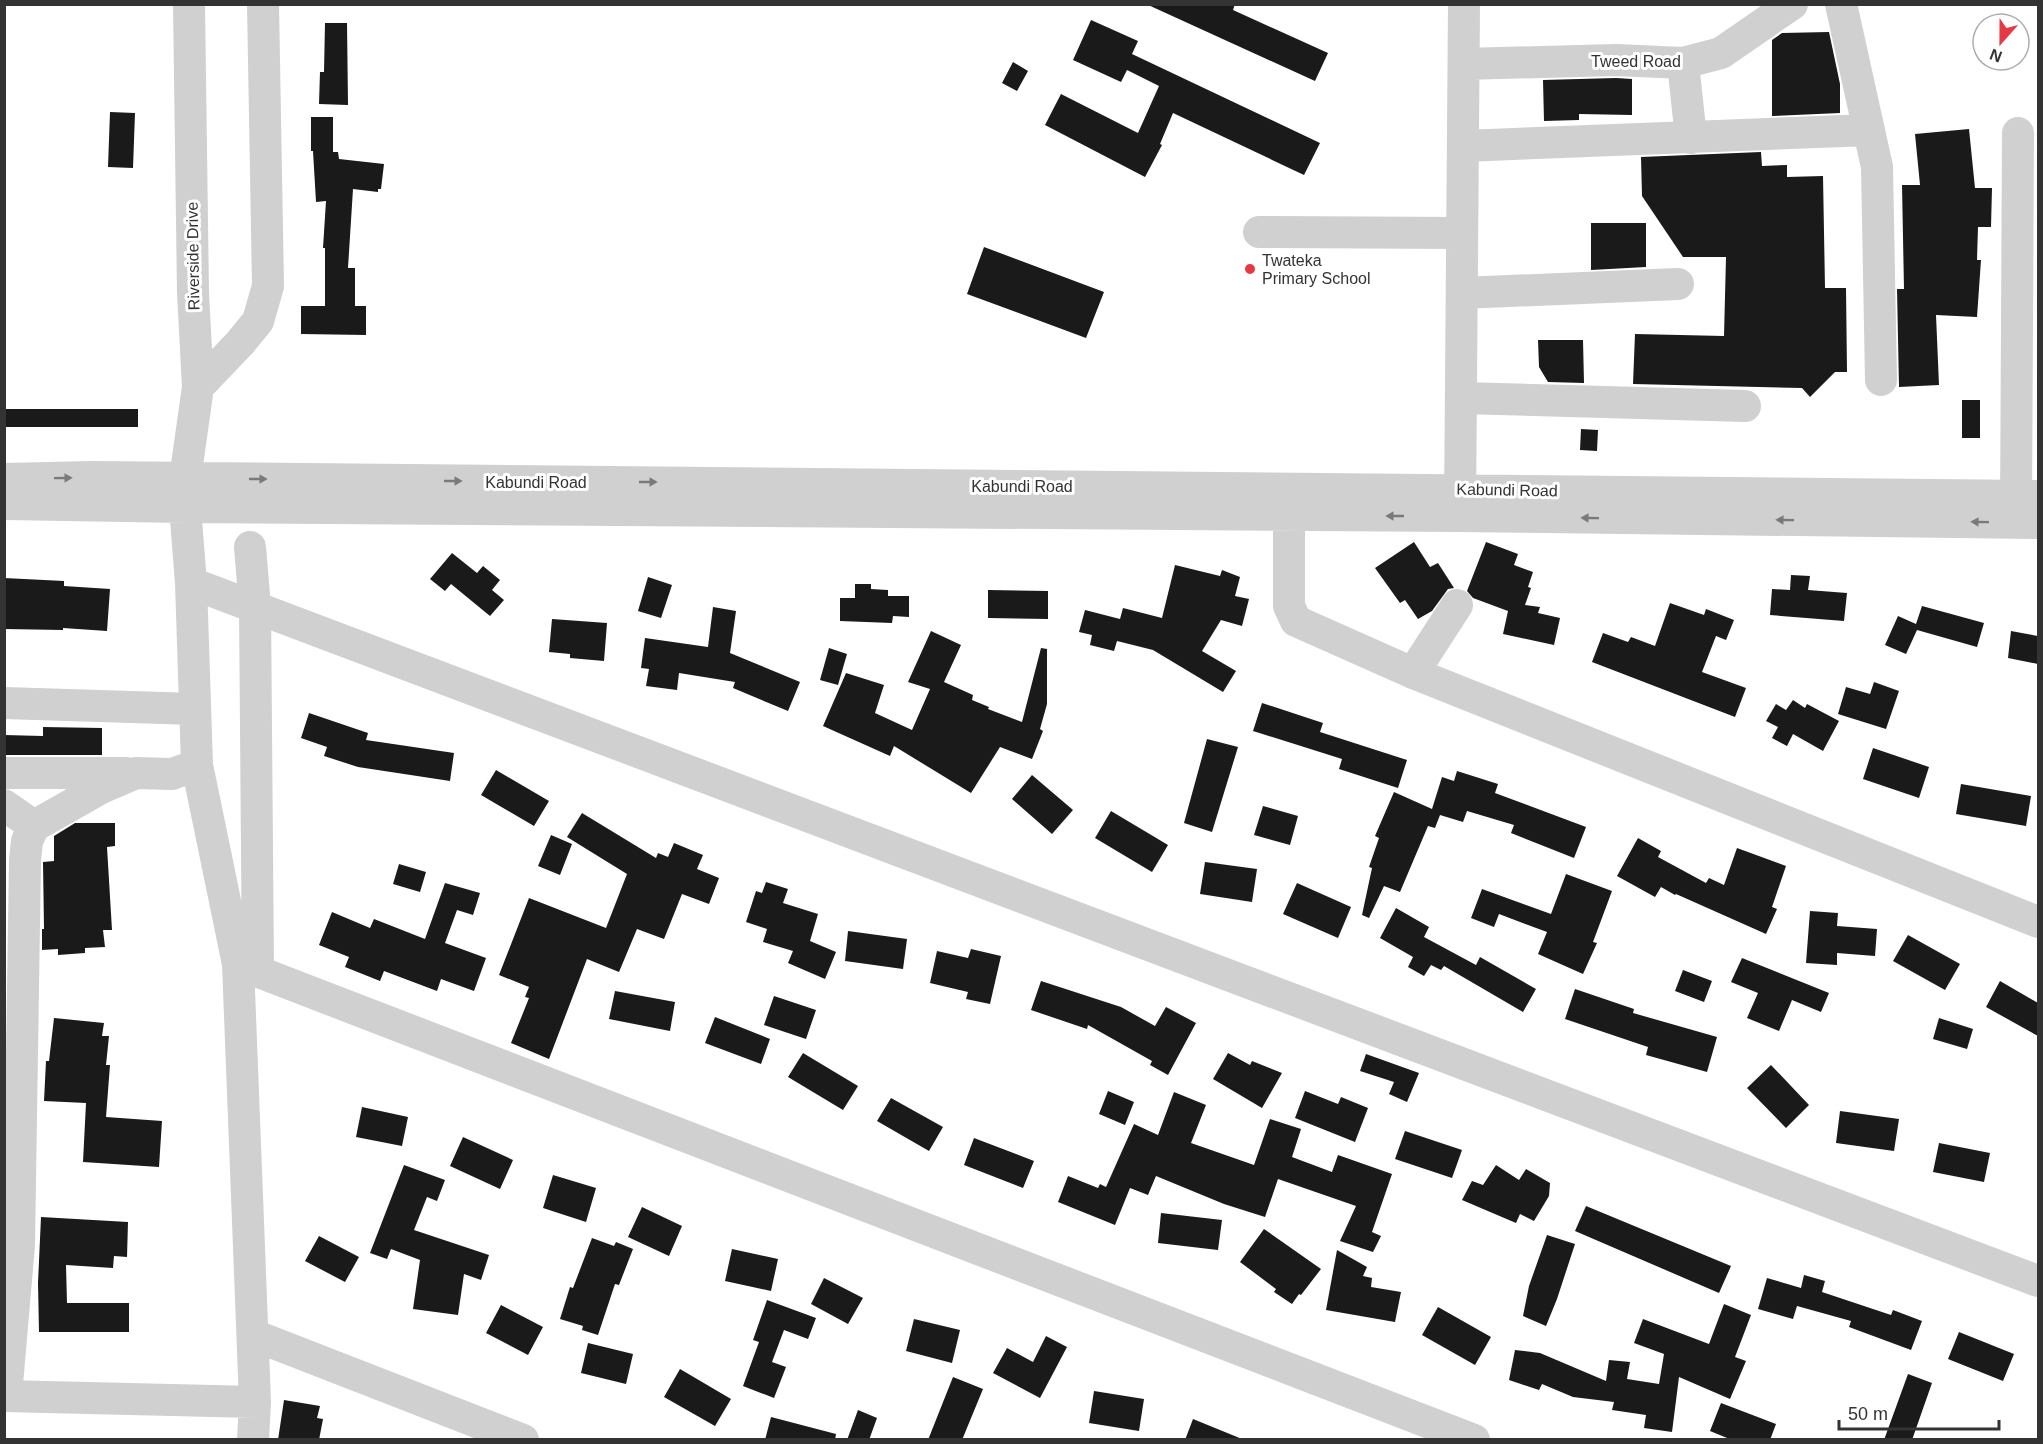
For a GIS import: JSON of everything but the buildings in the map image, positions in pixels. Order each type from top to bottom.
[{"type":"street","name":"Riverside Drive","points":[[189,4],[193,293],[198,387],[185,493],[191,584],[197,765],[248,968]]},
{"type":"street","points":[[198,387],[258,321],[268,286],[263,4]]},
{"type":"street","points":[[1461,503],[1464,4]]},
{"type":"street","name":"Tweed Road","points":[[1464,64],[1617,60],[1683,63],[1721,53],[1792,4]]},
{"type":"street","points":[[1841,4],[1876,166],[1881,380]]},
{"type":"street","points":[[1683,63],[1691,138]]},
{"type":"street","points":[[1463,146],[1869,130]]},
{"type":"street","points":[[2018,133],[2027,509]]},
{"type":"street","points":[[1259,232],[1461,233]]},
{"type":"street","points":[[1462,293],[1678,284]]},
{"type":"street","points":[[1461,398],[1745,406]]},
{"type":"street","name":"Kabundi Road","points":[[4,479],[93,477],[185,493]]},
{"type":"street","name":"Kabundi Road","points":[[4,504],[185,493],[2027,509]]},
{"type":"street","name":"Kabundi Road","points":[[983,499],[1289,515],[1461,503]]},
{"type":"street","points":[[1289,515],[1289,606],[1296,621],[1413,673],[2038,922]]},
{"type":"street","points":[[250,547],[255,607],[248,968],[255,1402],[253,1440]]},
{"type":"street","points":[[191,584],[2038,1281]]},
{"type":"street","points":[[1413,673],[1456,605]]},
{"type":"street","points":[[4,703],[195,709]]},
{"type":"street","points":[[4,773],[172,774],[197,765]]},
{"type":"street","points":[[135,773],[101,788],[34,826],[27,841],[19,1245],[5,1396],[255,1402]]},
{"type":"street","points":[[4,805],[34,826]]},
{"type":"street","points":[[248,968],[1474,1440]]},
{"type":"street","points":[[253,1335],[523,1440]]},
{"type":"place","name":"Twateka Primary School","points":[[1250,269]]}]
